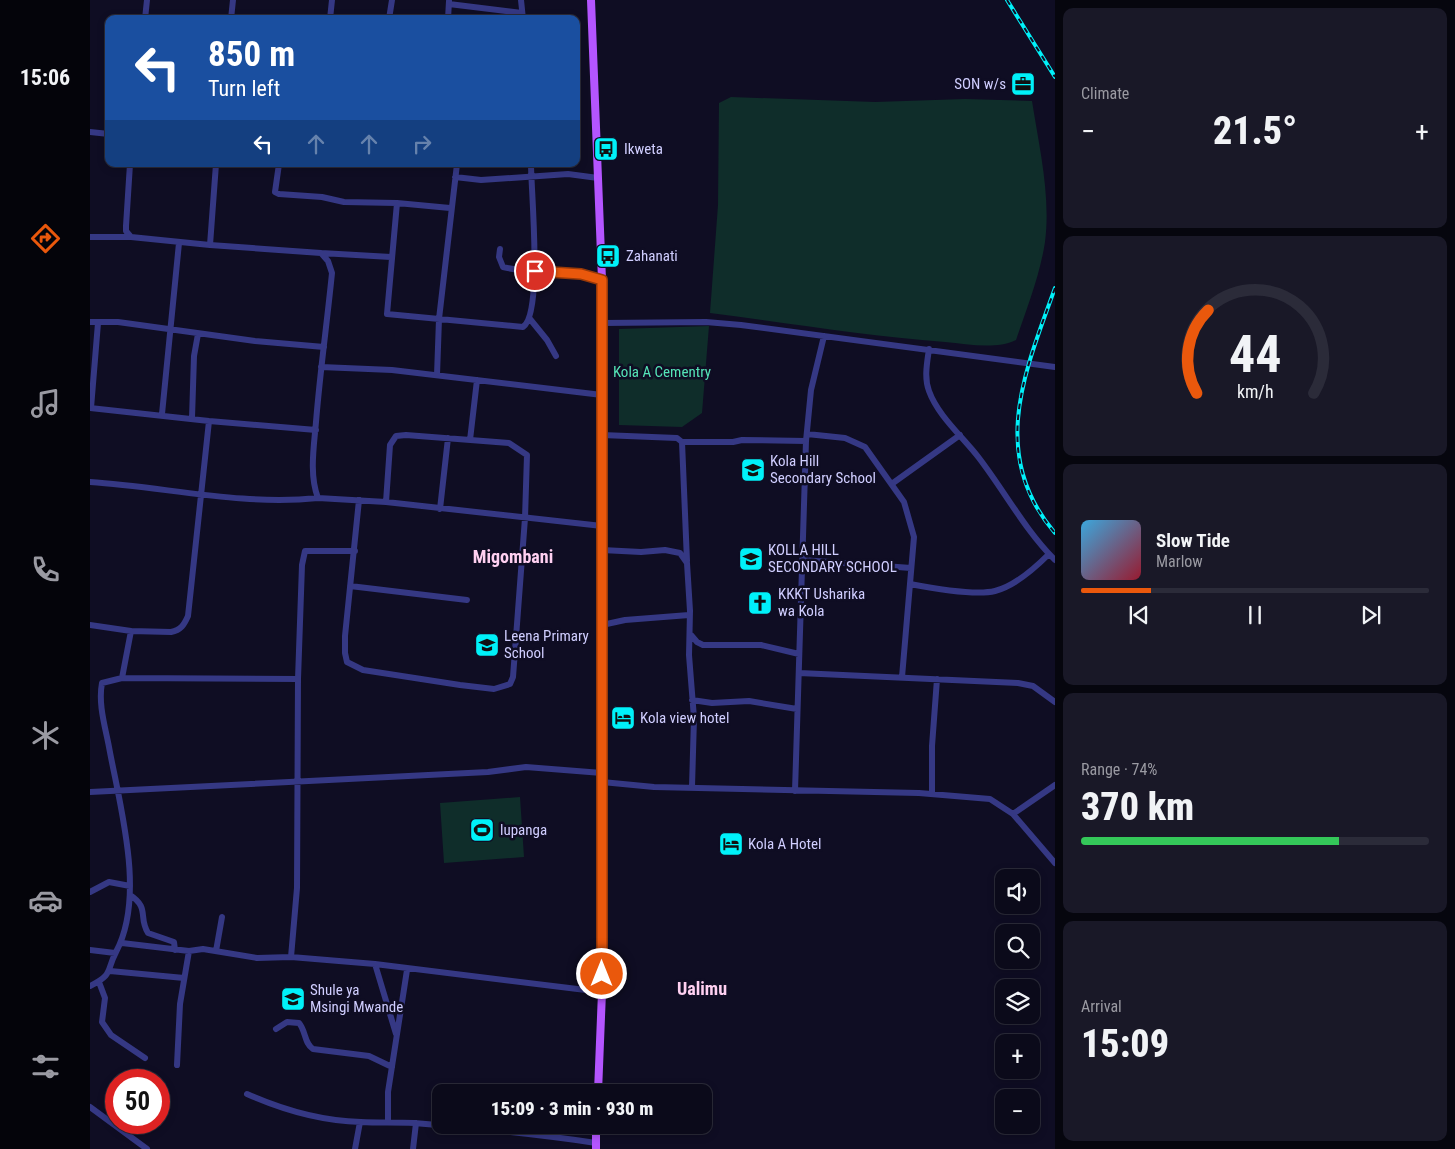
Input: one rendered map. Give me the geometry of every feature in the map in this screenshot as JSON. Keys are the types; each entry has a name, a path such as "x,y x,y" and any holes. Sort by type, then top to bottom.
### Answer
{"main road":[{"path":"591,0 602,280 602,992 598,1084"}],"street":[{"path":"145,15 147,0"},
{"path":"231,15 233,0"},
{"path":"330,15 332,0"},
{"path":"390,15 392,0"},
{"path":"521,0 522,15"},
{"path":"448,15 449,2 517,15"},
{"path":"90,132 105,134"},
{"path":"130,167 126,231 131,237"},
{"path":"210,246 216,167"},
{"path":"278,167 275,192 280,194 322,197 344,202 397,202 450,208"},
{"path":"437,375 439,319 450,208 457,167"},
{"path":"397,202 387,314 523,327 530,319 535,271 531,167"},
{"path":"455,177 481,180 568,174 598,178"},
{"path":"90,236 131,237 210,246 391,257"},
{"path":"162,414 179,243"},
{"path":"500,249 499,258 503,267 581,274 602,280"},
{"path":"318,498 314,483 313,463 321,367 332,273 328,261 321,253"},
{"path":"530,319 547,340 556,356"},
{"path":"90,322 118,322 254,341 324,346"},
{"path":"602,323 706,322 929,349 1055,367"},
{"path":"98,323 90,408 316,430"},
{"path":"192,418 194,356 198,334"},
{"path":"795,791 807,437 813,381 824,336"},
{"path":"929,349 926,379 928,390 934,403 960,434 1055,560"},
{"path":"321,367 437,375 602,395"},
{"path":"470,440 477,380"},
{"path":"90,625 131,631 171,632 184,625 188,616 209,421"},
{"path":"892,483 960,434"},
{"path":"360,500 344,648 346,658 351,666 363,670 494,689 503,688 511,683 526,518 527,454 509,443 406,435 396,436 390,445 386,502"},
{"path":"602,435 677,438 682,442 733,442 742,440 763,442 807,437 854,440 864,447 904,502 914,537 902,677"},
{"path":"440,509 448,438"},
{"path":"682,442 691,635 689,655 694,718 692,787"},
{"path":"90,482 201,495 277,500 318,498 386,502 602,526"},
{"path":"602,550 641,552 665,550 680,553 687,563"},
{"path":"290,957 296,911 298,679 302,608 301,574 305,551 355,551"},
{"path":"898,566 910,582 948,590 994,592 1036,567 1049,554"},
{"path":"803,560 910,568"},
{"path":"350,586 467,600"},
{"path":"602,625 625,620 690,615"},
{"path":"122,678 131,631"},
{"path":"691,635 703,645 761,645 799,654"},
{"path":"799,672 980,680 1027,685 1038,689 1055,702"},
{"path":"90,986 98,982 110,971 115,953 122,944 129,917 130,895 125,831 100,696 102,683 122,678 298,679"},
{"path":"932,794 932,746 938,679"},
{"path":"692,700 712,703 749,701 797,709"},
{"path":"90,792 488,772 526,767 602,778 630,785 932,794 990,799 1013,814 1034,841 1055,863"},
{"path":"1013,814 1055,784"},
{"path":"90,892 109,882 130,886"},
{"path":"130,895 139,901 143,908 145,928 148,933 174,942 175,950"},
{"path":"216,951 222,917"},
{"path":"122,944 189,951 203,949 233,956 257,958 290,957 375,964 407,970 602,992"},
{"path":"90,950 115,953"},
{"path":"177,1065 180,1004 189,951"},
{"path":"375,964 397,1036"},
{"path":"388,1121 392,1067 407,970"},
{"path":"110,971 184,978"},
{"path":"98,982 104,998 102,1022 111,1035 145,1058"},
{"path":"276,1029 287,1022 299,1023 303,1028 308,1046 313,1049 369,1056 392,1067"},
{"path":"248,1094 298,1114 360,1122 416,1123 552,1136 596,1146"},
{"path":"90,1107 147,1149"},
{"path":"355,1149 360,1122"},
{"path":"414,1149 416,1123"}],"green space":[{"path":"731,97 875,102 965,99 1032,101 1045,189 1045,242 1033,291 1016,340 999,345 972,345 856,333 710,313 718,205 719,103"},
{"name":"Kola A Cementry","path":"709,326 702,413 682,427 619,425 619,329"},
{"name":"lupanga","path":"520,797 524,857 444,863 440,803"}],"railway":[{"path":"1007,0 1055,77"},
{"path":"1055,288 1024,381 1019,412 1018,443 1023,473 1035,503 1055,533"}],"place":[{"name":"SON w/s","path":"1023,84"},
{"name":"Ikweta","path":"606,149"},
{"name":"Zahanati","path":"608,256"},
{"name":"Kola Hill Secondary School","path":"753,470"},
{"name":"KOLLA HILL SECONDARY SCHOOL","path":"751,559"},
{"name":"KKKT Usharika wa Kola","path":"760,603"},
{"name":"Leena Primary School","path":"487,645"},
{"name":"Kola view hotel","path":"623,718"},
{"name":"lupanga","path":"482,830"},
{"name":"Kola A Hotel","path":"731,844"},
{"name":"Shule ya Msingi Mwande","path":"293,999"}],"district":[{"name":"Migombani","path":"513,556"},
{"name":"Ualimu","path":"702,988"}],"route":[{"path":"535,271 566,275 581,274 602,280 602,974"}]}
